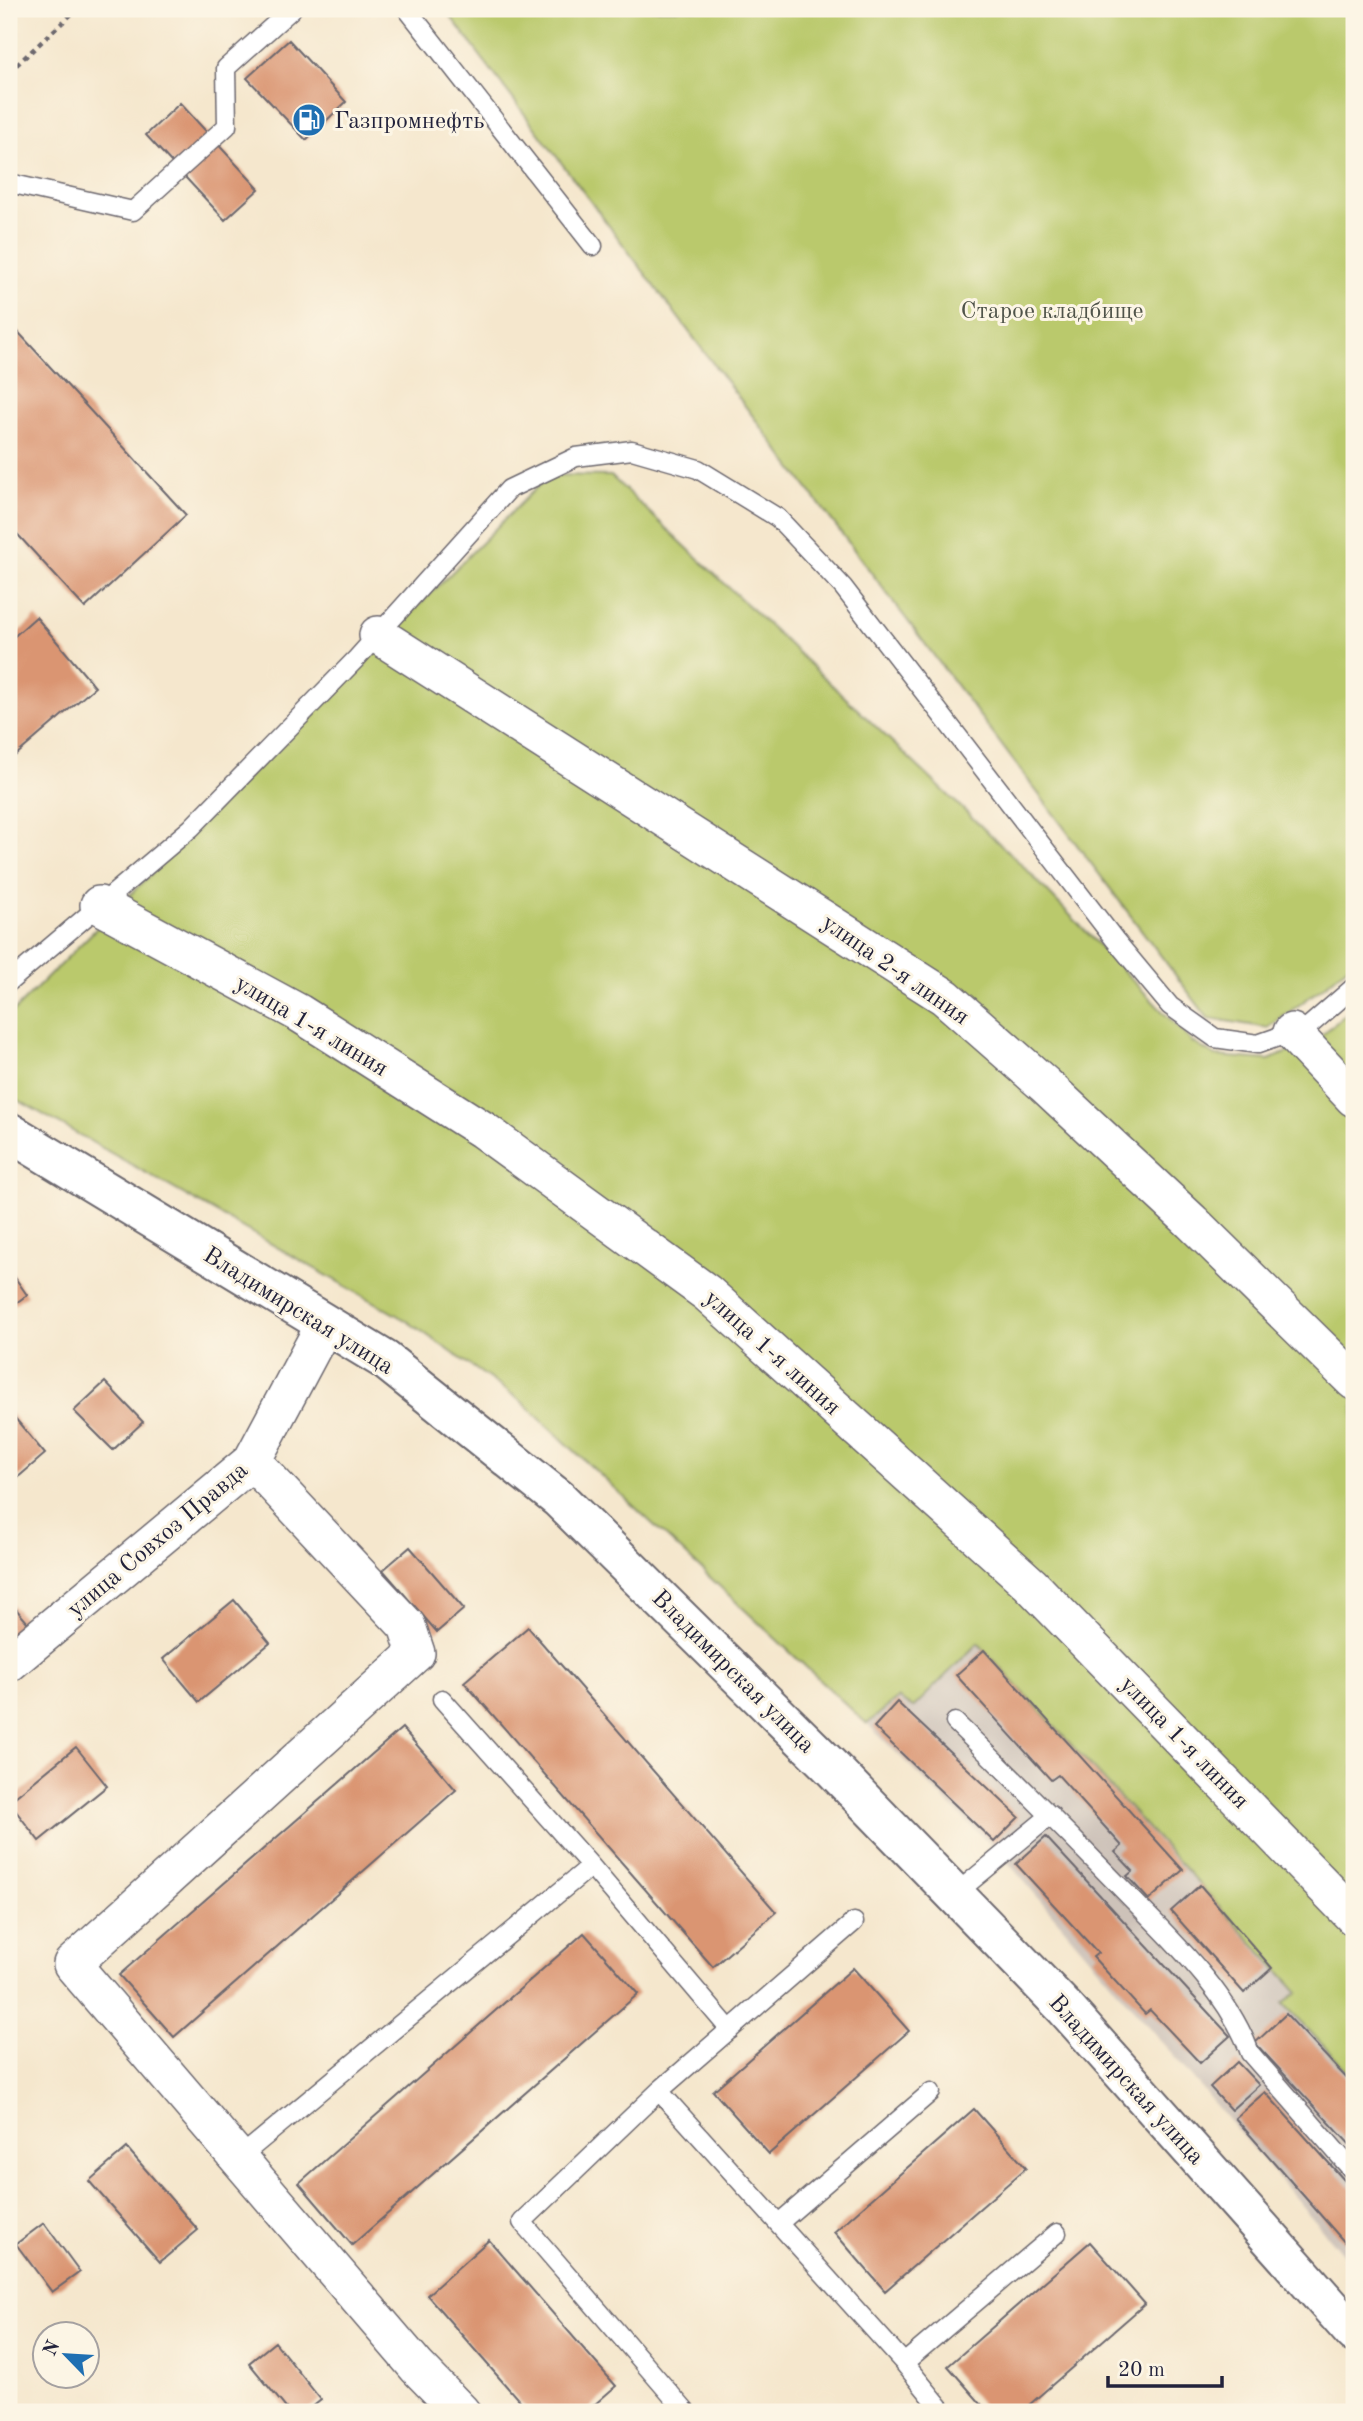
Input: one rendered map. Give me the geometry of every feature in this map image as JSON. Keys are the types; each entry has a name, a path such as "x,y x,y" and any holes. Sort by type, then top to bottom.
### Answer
{"street":[{"name":"улица 2-я линия","path":"378,635 945,997 1054,1093 1192,1222 1354,1381"},
{"name":"улица 1-я линия","path":"99,905 299,1013 484,1130 707,1293 1030,1584 1354,1917"},
{"path":"1292,1032 1354,1098"},
{"name":"Владимирская улица","path":"9,1132 385,1360 559,1499 833,1769 1065,2008 1354,2333"},
{"name":"улица Совхоз Правда","path":"9,1663 251,1461 325,1324"},
{"path":"251,1461 407,1626 416,1653 72,1964 417,2367 461,2412"}],"lane":[{"path":"9,183 133,211 227,126 226,68 292,9"},
{"path":"407,9 593,246"},
{"path":"9,982 191,828 378,635 509,489 576,457 632,450 698,469 778,518 843,587 1115,940 1171,1006 1215,1038 1258,1044 1309,1026 1354,987"},
{"path":"442,1699 591,1866 730,2030"},
{"path":"955,1722 1051,1815 1193,1962 1243,2031 1250,2053 1354,2172"},
{"path":"954,1895 1051,1815"},
{"path":"239,2158 591,1866"},
{"path":"686,2412 522,2222 659,2091 854,1922"},
{"path":"659,2091 779,2222 944,2412"},
{"path":"779,2222 932,2092"},
{"path":"904,2363 1057,2234"}],"path":[{"path":"9,72 78,9"}],"shaded area":[{"path":"978,1643 1298,1992 1283,2003 1354,2078 1354,2267 1006,1860 867,1724 898,1698 913,1708"}],"green space":[{"name":"Старое кладбище","path":"445,9 1354,9 1354,961 1268,1028 1208,1018"},
{"path":"549,475 611,476 1021,864 1192,1042 1216,1056 1269,1060 1316,1040 1354,1007 1354,2078 1283,2003 1298,1992 978,1643 913,1708 898,1698 867,1724 520,1400 407,1321 9,1095 9,1016"}],"building":[{"path":"289,40 346,102 306,140 247,78"},
{"path":"180,103 259,189 225,220 146,135"},
{"path":"9,322 186,515 85,608 9,525"},
{"path":"36,617 95,687 9,761 9,641"},
{"path":"9,1269 27,1295 9,1308"},
{"path":"105,1382 143,1422 113,1450 74,1411"},
{"path":"9,1411 45,1454 9,1485"},
{"path":"410,1547 464,1609 437,1632 383,1570"},
{"path":"234,1600 270,1643 199,1702 163,1659"},
{"path":"9,1601 28,1623 9,1640"},
{"path":"528,1627 776,1912 713,1967 464,1682"},
{"path":"984,1650 1183,1870 1149,1900 1127,1876 1133,1871 1115,1852 1122,1846 1058,1775 1051,1780 956,1675"},
{"path":"897,1702 1019,1817 994,1842 874,1727"},
{"path":"402,1728 456,1790 174,2037 119,1975"},
{"path":"76,1747 107,1786 39,1841 9,1802"},
{"path":"1046,1837 1230,2036 1200,2063 1150,2010 1145,2014 1093,1957 1098,1953 1016,1864"},
{"path":"1200,1885 1272,1968 1244,1993 1171,1911"},
{"path":"584,1933 638,1994 352,2245 299,2183"},
{"path":"853,1968 909,2031 769,2154 713,2091"},
{"path":"1286,2014 1354,2086 1354,2149 1255,2043"},
{"path":"1237,2062 1259,2085 1231,2110 1210,2087"},
{"path":"1265,2092 1354,2191 1354,2253 1235,2118"},
{"path":"974,2109 1026,2168 885,2291 834,2232"},
{"path":"127,2148 198,2230 160,2262 89,2181"},
{"path":"44,2223 80,2272 52,2292 16,2244"},
{"path":"489,2240 616,2386 586,2412 529,2412 427,2295"},
{"path":"1090,2242 1145,2304 1021,2412 988,2412 948,2366"},
{"path":"275,2342 321,2400 306,2412 289,2412 249,2363"}],"place":[{"name":"Газпромнефть","path":"309,120"}]}
